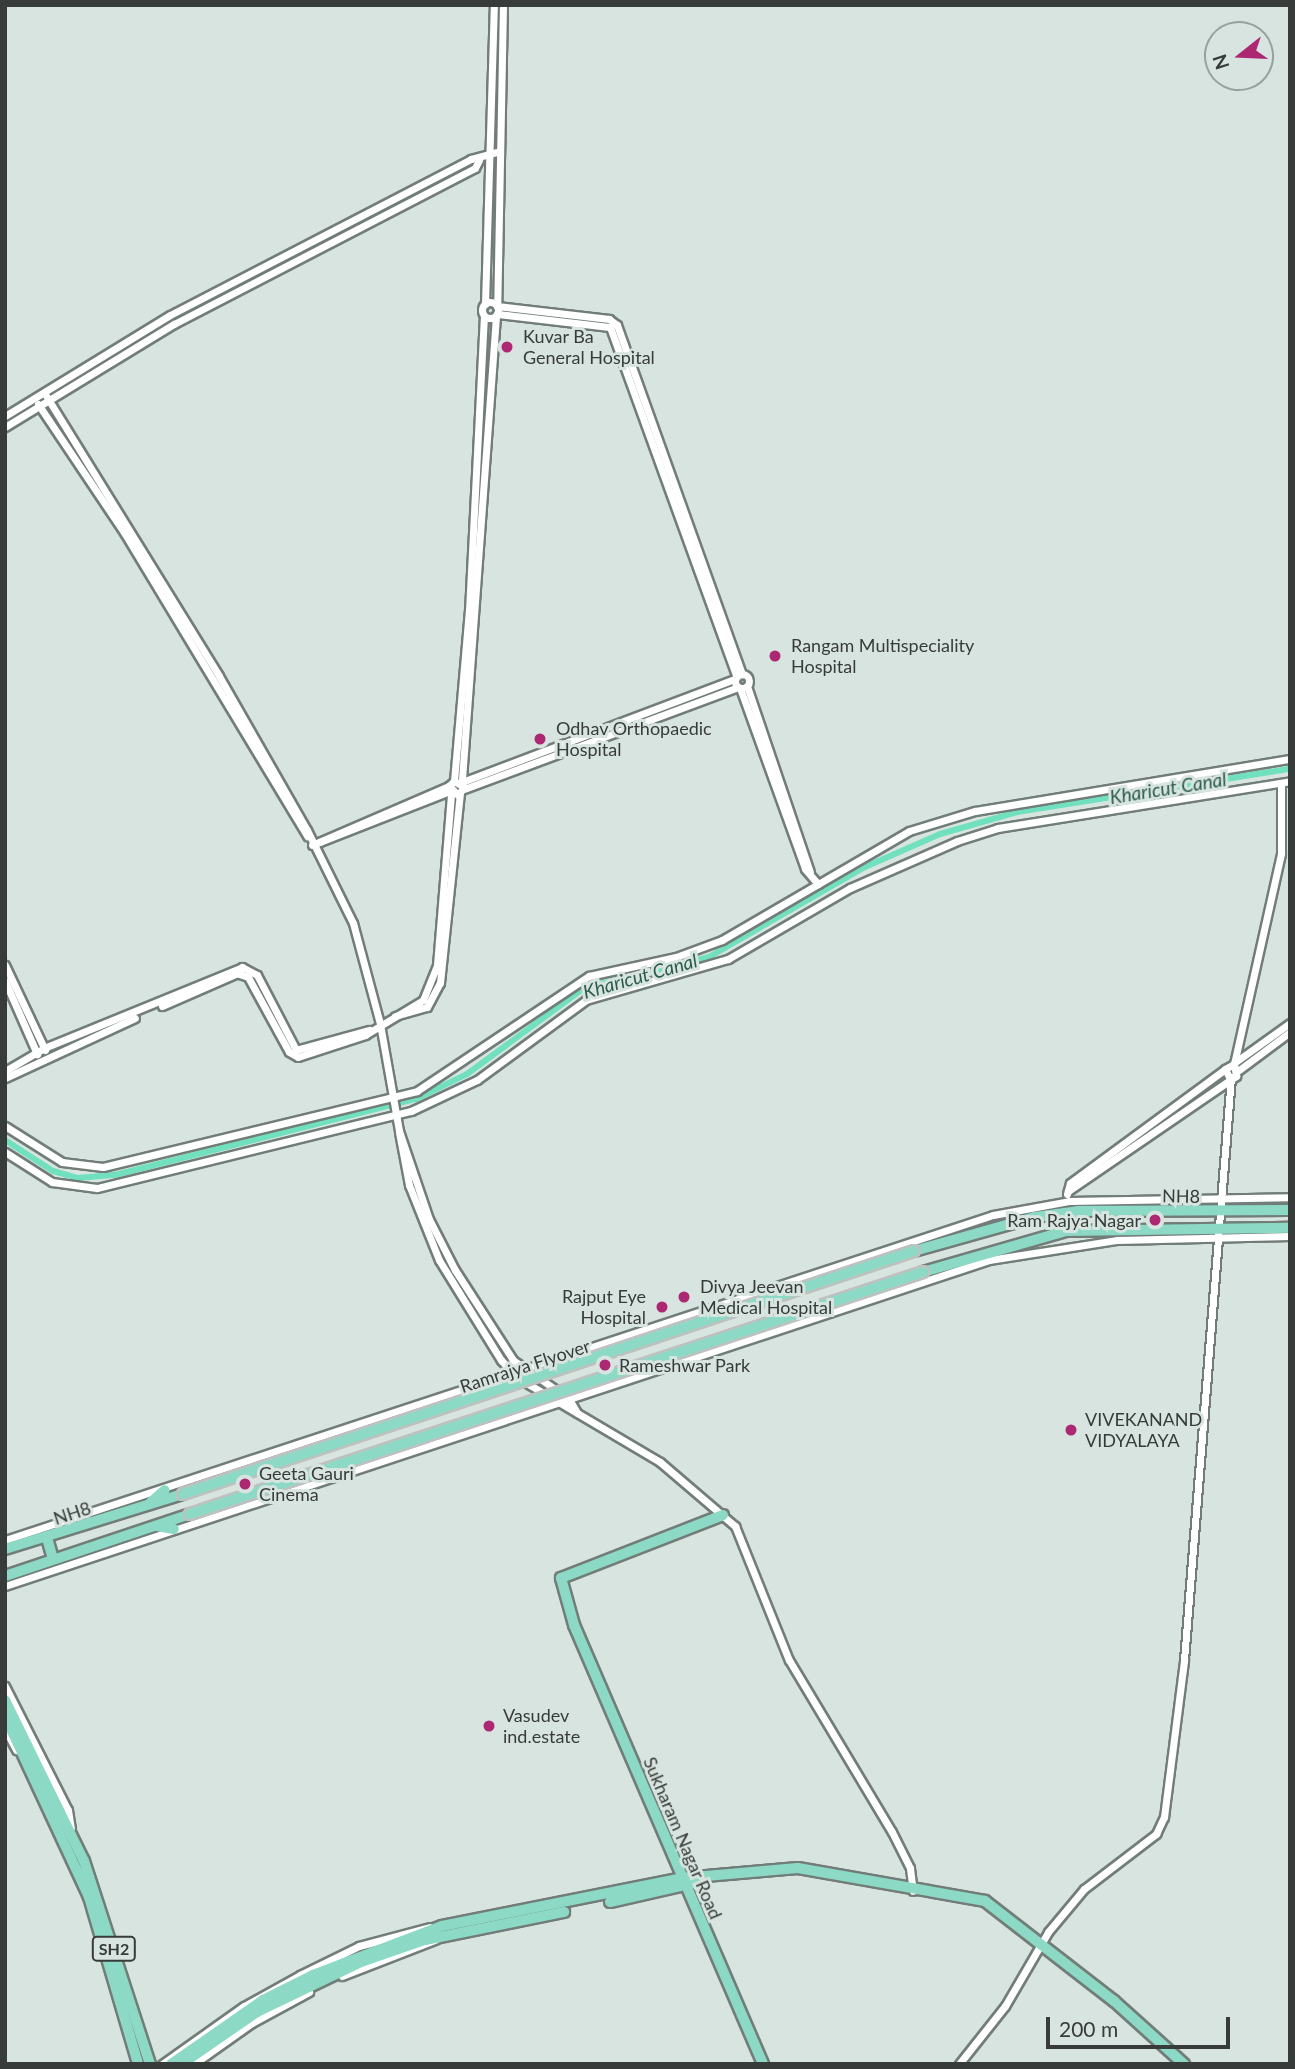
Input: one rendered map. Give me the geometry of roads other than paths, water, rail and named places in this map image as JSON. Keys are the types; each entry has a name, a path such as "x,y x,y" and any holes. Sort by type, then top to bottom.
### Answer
{"main road":[{"name":"NH8","path":"1072,1212 1290,1210"},
{"name":"Ramrajya Flyover","path":"149,1505 914,1251 1035,1217 1072,1212"},
{"name":"Ramrajya Flyover","path":"5,1576 923,1272 1066,1231 1216,1234 1290,1228"},
{"path":"936,1276 951,1263"},
{"path":"149,1505 165,1490"},
{"name":"NH8","path":"5,1549 47,1538 129,1507 149,1505"},
{"name":"Sukharam Nagar Road","path":"723,1515 561,1577 574,1625 763,2064"},
{"path":"153,1526 174,1529"},
{"path":"47,1538 53,1559"},
{"name":"SH2","path":"5,1700 103,1912 150,2064"},
{"name":"SH2","path":"5,1716 59,1815"},
{"name":"SH2","path":"69,1837 95,1914 138,2064"},
{"path":"171,2064 263,2000 371,1954 443,1930 684,1881 797,1868 985,1901 1184,2064"},
{"path":"1042,1948 1177,2064"},
{"path":"183,2064 257,2012 371,1954"}],"street":[{"path":"456,788 485,304 494,5"},
{"path":"5,1071 241,970 248,976 294,1056 369,1030 395,1016 427,1007 440,983 497,312 503,5"},
{"path":"5,428 40,407 47,398 196,312 475,168 479,160 500,151"},
{"path":"485,304 497,312"},
{"path":"484,316 497,312 610,327 810,872 818,884"},
{"path":"5,416 35,399 47,398"},
{"path":"47,398 185,620 307,836"},
{"path":"35,399 125,534 307,836 315,843 353,923 380,1024 390,1098 399,1131 429,1219 455,1270 513,1360 570,1399 578,1413"},
{"path":"315,843 740,682"},
{"path":"5,1126 62,1162 103,1167 390,1098 435,1081 589,976 676,957 722,940 909,831 975,811 1290,759"},
{"path":"5,1152 52,1182 97,1188 430,1104 477,1080 586,1000 728,959 860,883 957,841 998,828 1285,782 1281,853 1236,1067"},
{"path":"5,965 42,1053"},
{"path":"5,981 42,1053"},
{"path":"1072,1212 1065,1201 1068,1191 1229,1074 1290,1023"},
{"path":"959,2064 1084,1889 1156,1834 1164,1818 1185,1647 1229,1074 1290,1032"},
{"path":"5,1078 42,1053"},
{"path":"399,1131 409,1185 439,1260 513,1374 660,1462 723,1515 753,1564 789,1660 892,1832 914,1889"},
{"path":"5,1540 129,1507 165,1490 943,1230 1049,1202 1290,1197"},
{"path":"5,1586 936,1276 1065,1245 1216,1234 1290,1236"},
{"path":"5,1686 68,1810 69,1837"},
{"path":"5,1729 50,1819 69,1837"},
{"path":"162,2064 244,2006 300,1975 359,1947 443,1930"},
{"path":"194,2064 251,2023 327,1983 443,1930"}],"waterway":[{"name":"Kharicut Canal","path":"5,1140 53,1171 78,1178 115,1175 416,1099 467,1074 584,988 709,957 865,867 940,834 1017,812 1290,769"}],"place":[{"name":"Kuvar Ba General Hospital","path":"507,347"},
{"name":"Rangam Multispeciality Hospital","path":"775,656"},
{"name":"Odhav Orthopaedic Hospital","path":"540,739"},
{"name":"Ram Rajya Nagar","path":"1155,1220"},
{"name":"Divya Jeevan Medical Hospital","path":"684,1297"},
{"name":"Rajput Eye Hospital","path":"662,1307"},
{"name":"Rameshwar Park","path":"605,1365"},
{"name":"VIVEKANAND VIDYALAYA","path":"1071,1430"},
{"name":"Geeta Gauri Cinema","path":"245,1484"},
{"name":"Vasudev ind.estate","path":"489,1726"}]}
